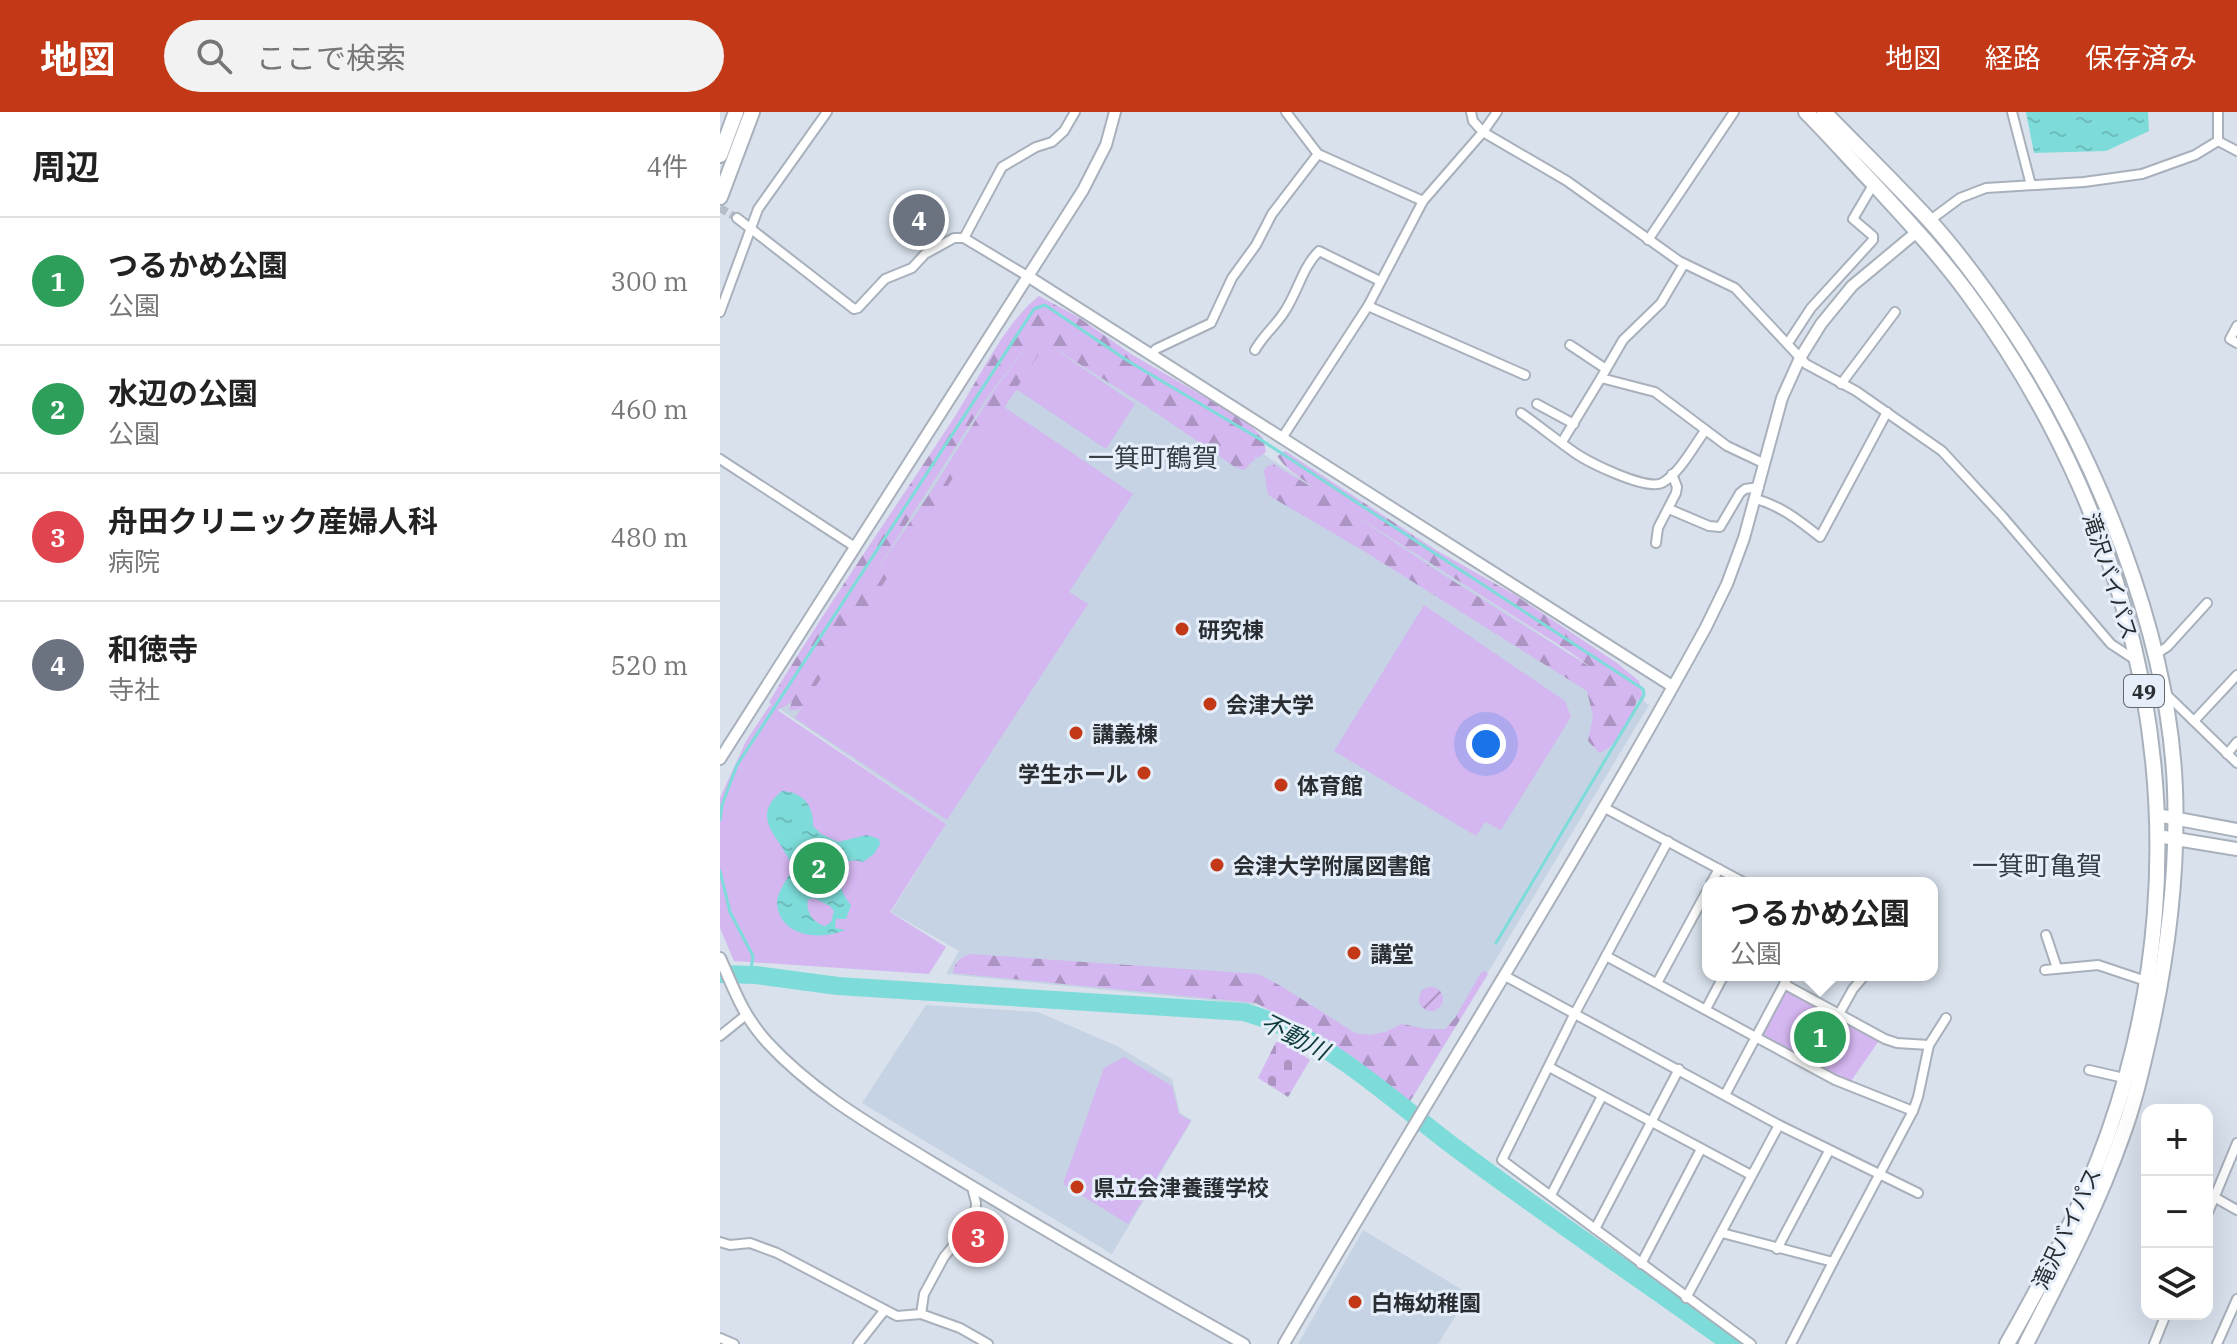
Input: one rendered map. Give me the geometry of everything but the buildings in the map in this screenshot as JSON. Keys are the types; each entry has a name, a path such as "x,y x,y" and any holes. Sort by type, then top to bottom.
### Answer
{"highway":[{"path":"720,155 736,112"},
{"path":"720,197 752,112"},
{"name":"滝沢バイパス","path":"1806,112 1873,185 1924,226 2000,339 2053,426 2108,556 2132,631 2149,723 2158,836 2152,947 2147,981 2109,1133 2090,1181 2009,1344"},
{"name":"滝沢バイパス","path":"1824,112 2012,329 2078,443 2119,543 2156,654 2170,735 2176,819 2173,892 2159,994 2134,1100 2094,1205 2026,1344"}],"main road":[{"path":"2157,815 2237,830"},
{"path":"2158,836 2237,849"}],"street":[{"path":"720,312 758,209 827,112"},
{"path":"964,238 1002,167 1036,147 1052,142 1064,131 1075,112"},
{"path":"720,759 1029,277 1097,165 1110,135 1115,112"},
{"path":"1286,112 1318,154 1423,201"},
{"path":"1471,112 1473,121 1483,132 1567,181 1684,264 1735,288 1800,358 1887,412 1942,451 2111,644 2138,662"},
{"path":"1282,438 1368,306 1423,201 1497,112"},
{"path":"1648,240 1734,112"},
{"path":"2012,112 2031,185"},
{"path":"2218,112 2218,141"},
{"path":"1284,1344 1410,1128 1505,976 1672,686 1727,584 1756,499 1782,398 1800,358 1821,324 1852,286 1960,198 1986,188 2084,182 2142,174 2195,155 2218,141"},
{"path":"2218,141 2237,151"},
{"path":"1151,355 1156,349 1211,323 1232,278 1256,245 1272,214 1318,154"},
{"path":"1788,343 1811,308 1873,240 1873,236 1853,219 1873,185"},
{"path":"737,218 854,309 885,279 912,268 925,254 954,238 964,238 1672,686"},
{"path":"1255,350 1282,316 1297,290 1305,267 1319,251 1380,281"},
{"path":"1562,442 1623,340 1661,303 1684,264"},
{"path":"1368,306 1525,375"},
{"path":"1841,384 1895,312"},
{"path":"2237,326 2230,339 2237,343"},
{"path":"1570,345 1606,369"},
{"path":"1601,378 1655,392 1705,431 1743,455 1763,463"},
{"path":"1537,404 1574,424"},
{"path":"1756,499 1772,503 1795,516 1820,537 1887,412"},
{"path":"1521,413 1586,460 1643,483 1661,483 1672,474 1705,431"},
{"path":"720,459 855,547"},
{"path":"1656,543 1658,528 1677,487 1672,474"},
{"path":"1669,509 1709,526 1720,527 1740,493 1759,487"},
{"path":"2156,654 2167,647 2207,603"},
{"path":"2194,721 2237,675"},
{"path":"2162,691 2237,763"},
{"path":"2227,754 2237,742"},
{"path":"1603,807 1734,877"},
{"path":"1668,841 1574,1015 1502,1160 1751,1344"},
{"path":"1714,877 1719,869"},
{"path":"1657,983 1702,900"},
{"path":"2046,935 2057,968"},
{"path":"1606,956 1845,1085 1913,1111"},
{"path":"721,960 731,990 746,1015 766,1041 823,1094 972,1187 1244,1344"},
{"path":"2045,970 2098,965 2147,981"},
{"path":"1505,976 1779,1125 1918,1193"},
{"path":"1706,1009 1721,981"},
{"path":"1725,1095 1786,981"},
{"path":"1839,1014 1861,981"},
{"path":"1784,984 1897,1043 1929,1045"},
{"path":"720,1036 746,1015"},
{"path":"1791,1344 1913,1111 1929,1045 1946,1018"},
{"path":"1549,1067 1751,1175"},
{"path":"1595,1229 1679,1069"},
{"path":"2089,1070 2125,1078"},
{"path":"1551,1195 1602,1096"},
{"path":"1686,1298 1779,1125"},
{"path":"2237,1143 2214,1197 2237,1210"},
{"path":"1641,1264 1701,1149"},
{"path":"1777,1249 1829,1151"},
{"path":"921,1314 924,1294 944,1257 975,1219 976,1203 972,1187"},
{"path":"1722,1233 1833,1262"},
{"path":"720,1242 730,1245 750,1243 777,1253 884,1311 897,1316 921,1314 960,1328 988,1344"},
{"path":"2217,1344 2237,1299"},
{"path":"858,1344 884,1311"},
{"path":"2154,1344 2164,1320"},
{"path":"720,1338 734,1344"}],"shaded area":[{"name":"会津大学","path":"1034,305 1649,705 1410,1102 1352,1054 1259,1005 946,974 959,951 891,912 946,824 771,703"},
{"name":"県立会津養護学校","path":"926,1005 1038,1012 1117,1046 1172,1079 1180,1113 1192,1120 1112,1254 862,1103"},
{"path":"1363,1230 1469,1294 1438,1344 1298,1344"}],"green space":[{"path":"1039,296 1078,317 1131,354 1246,421 1263,438 1266,452 1258,458 1253,454 1256,458 1244,470 1235,467 1054,348 1038,360 1014,393 815,696 798,710 789,710 792,702 776,711 769,702 791,666 952,421 1003,337","holes":["1036,333 993,392 932,490 871,579 987,398"]},
{"path":"1046,343 1135,404 1106,449 1016,389"},
{"path":"1001,405 1133,494 1069,592 1088,604 947,820 795,718"},
{"path":"1285,451 1436,550 1515,595 1639,681 1644,702 1637,699 1632,716 1619,738 1599,753 1588,741 1593,716 1587,691 1268,495 1264,471 1273,464 1315,489 1286,467 1277,456","holes":["1344,508 1570,652 1593,669"]},
{"path":"1424,605 1565,701 1571,717 1501,830 1485,822 1476,836 1334,751"},
{"path":"770,705 946,824 890,912 946,947 929,974 734,961 720,928 720,798 746,741"},
{"path":"971,954 1258,974 1355,1033 1370,1035 1402,1024 1445,1029 1455,1018 1480,974 1484,971 1488,974 1410,1101 1350,1055 1256,1003 953,973 959,960"},
{"path":"1431,987 1442,994 1443,999 1436,1010 1431,1011 1420,1004 1419,999 1426,988"},
{"path":"1785,988 1880,1039 1849,1084 1760,1035"},
{"path":"1283,1041 1310,1060 1288,1097 1258,1078 1276,1042"},
{"path":"1124,1057 1172,1086 1179,1114 1191,1121 1128,1224 1063,1184 1104,1068"}],"water":[{"path":"2026,112 2148,112 2149,131 2106,151 2034,153"},
{"path":"782,791 801,797 812,812 813,826 821,834 838,842 867,835 879,839 880,844 874,854 863,862 853,861 841,867 842,890 851,905 846,919 836,919 835,928 845,930 813,935 785,923 777,899 793,868 767,820 772,801","holes":["814,898 834,911 831,922 825,926 811,916 808,900"]}],"waterway":[{"path":"720,820 722,805 737,765 1034,309 1045,305 1128,361 1258,438 1643,689 1644,695 1496,943"},
{"path":"720,871 730,912 753,956 750,976"},
{"name":"不動川","path":"720,974 756,975 838,986 1244,1012 1274,1022 1356,1070 1491,1174 1731,1344"}],"tunnel":[{"path":"720,208 737,218"}],"place":[{"name":"和徳寺","path":"919,220"},
{"name":"研究棟","path":"1182,629"},
{"name":"会津大学","path":"1210,704"},
{"name":"講義棟","path":"1076,733"},
{"name":"学生ホール","path":"1144,773"},
{"name":"体育館","path":"1281,785"},
{"name":"会津大学附属図書館","path":"1217,865"},
{"name":"水辺の公園","path":"819,868"},
{"name":"講堂","path":"1354,953"},
{"name":"つるかめ公園","path":"1820,1037"},
{"name":"県立会津養護学校","path":"1077,1187"},
{"name":"舟田クリニック産婦人科","path":"978,1237"},
{"name":"白梅幼稚園","path":"1355,1302"}],"district":[{"name":"一箕町鶴賀","path":"1153,457"},
{"name":"一箕町亀賀","path":"2037,865"}]}
